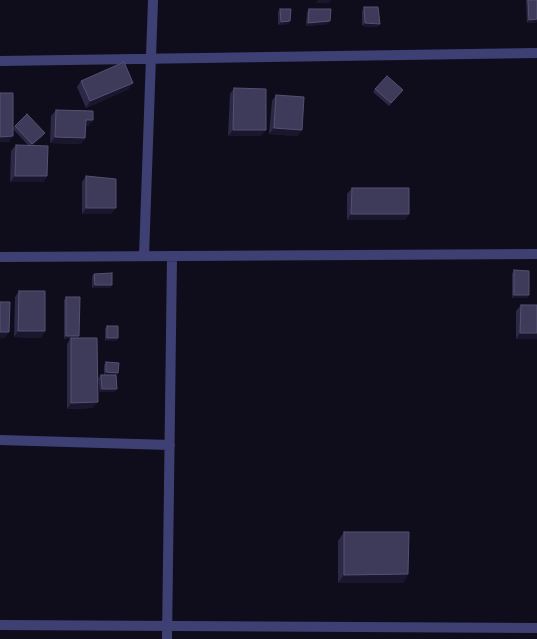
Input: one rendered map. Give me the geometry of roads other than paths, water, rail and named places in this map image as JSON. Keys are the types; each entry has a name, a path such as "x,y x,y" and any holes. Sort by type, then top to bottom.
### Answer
{"street":[{"path":"144,256 153,0"},
{"path":"0,61 537,52"},
{"path":"0,257 537,254"},
{"path":"167,639 172,256"},
{"path":"0,440 170,445"},
{"path":"0,626 537,628"}]}
